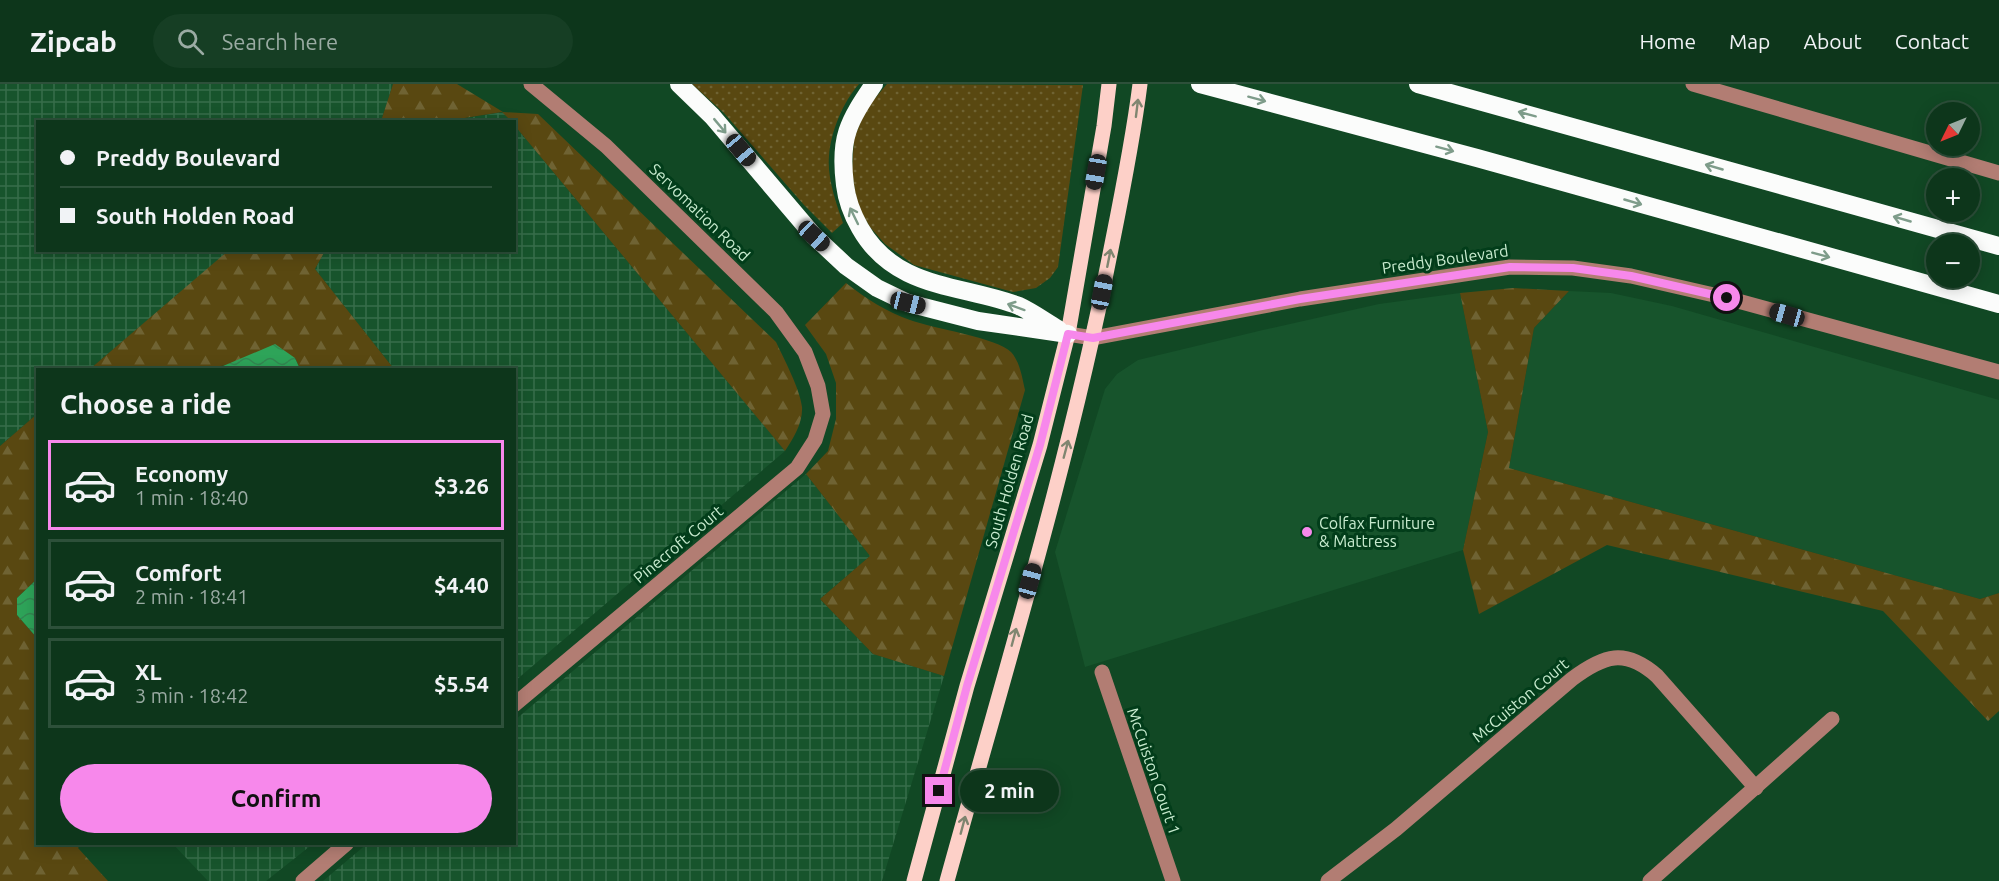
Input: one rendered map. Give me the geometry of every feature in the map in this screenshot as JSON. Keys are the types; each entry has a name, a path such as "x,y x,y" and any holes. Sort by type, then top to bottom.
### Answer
{"highway":[{"path":"679,84 712,116 814,236 846,266 876,288 908,303 978,321 1068,334"},
{"path":"874,84 852,117 844,144 843,169 847,201 864,236 876,252 920,279 1019,307 1068,334"},
{"path":"1200,84 1477,158 1999,304"},
{"path":"1418,84 1999,246"}],"main road":[{"name":"South Holden Road","path":"914,881 967,686 1040,445 1068,334 1104,126 1109,84"},
{"path":"947,881 1068,442 1093,338 1134,131 1140,84"}],"street":[{"name":"Servomation Road","path":"531,84 606,146 776,312 805,352 818,386"},
{"path":"1694,84 1999,173"},
{"name":"Preddy Boulevard","path":"1068,334 1093,338 1300,299 1510,267 1573,268 1631,276 1727,298 1999,372"},
{"name":"Pinecroft Court","path":"516,703 797,468 815,440 823,414 818,386"},
{"name":"McCuiston Court","path":"1328,881 1396,829 1572,679 1589,667 1608,659 1623,657 1638,661 1647,668 1756,788"},
{"name":"McCuiston Court 1","path":"1102,672 1173,881"},
{"path":"1650,881 1832,719"},
{"path":"303,881 345,845"}],"shaded area":[{"path":"0,84 393,84 381,120 36,120 36,252 228,252 91,368 36,368 36,415 0,446"},
{"path":"503,112 510,120 453,120"},
{"path":"516,127 785,451 516,680 516,368 393,368 315,269 324,252 516,252"},
{"path":"1569,291 1611,293 1672,306 1999,400 1999,593 1980,599 1509,468 1534,328"},
{"path":"1460,293 1488,432 1463,550 1085,667 1055,552 1105,389 1117,374 1138,360 1263,330 1379,304"},
{"path":"806,474 870,556 820,599 873,654 944,676 882,881 323,881 366,845 516,845 516,719"},
{"path":"174,845 311,845 266,881 208,881"}],"green space":[{"path":"393,84 457,84 503,112 538,114 776,342 795,383 802,407 799,425 785,451 516,127 516,120 510,120 502,112 452,120 381,120"},
{"path":"692,84 859,84 839,117 832,137 829,156 831,181 843,223 832,233 804,205 724,113"},
{"path":"887,84 1083,85 1058,267 1050,278 1036,288 1013,292 914,265 885,244 870,227 857,205 852,171 854,138 866,109"},
{"path":"227,252 324,252 315,269 393,368 300,368 295,358 217,368 91,368"},
{"path":"846,283 876,304 901,317 1004,347 1014,356 1022,375 1025,390 944,676 873,654 820,599 870,556 806,474 828,451 836,419 836,383 826,354 805,325"},
{"path":"1513,288 1569,291 1534,328 1509,468 1980,599 1999,593 1999,711 1988,721 1883,611 1607,545 1479,614 1463,550 1488,432 1460,293"},
{"path":"36,415 36,580 17,598 17,615 36,637 36,845 80,845 78,848 108,881 0,881 0,446"}],"water":[{"path":"275,344 295,358 300,368 218,368"},
{"path":"36,580 36,637 17,615 17,598"}],"place":[{"name":"Colfax Furniture & Mattress","path":"1307,532"}],"route":[{"path":"939,791 967,686 1040,445 1068,334 1093,338 1300,299 1510,267 1573,268 1631,276 1727,298"}]}
